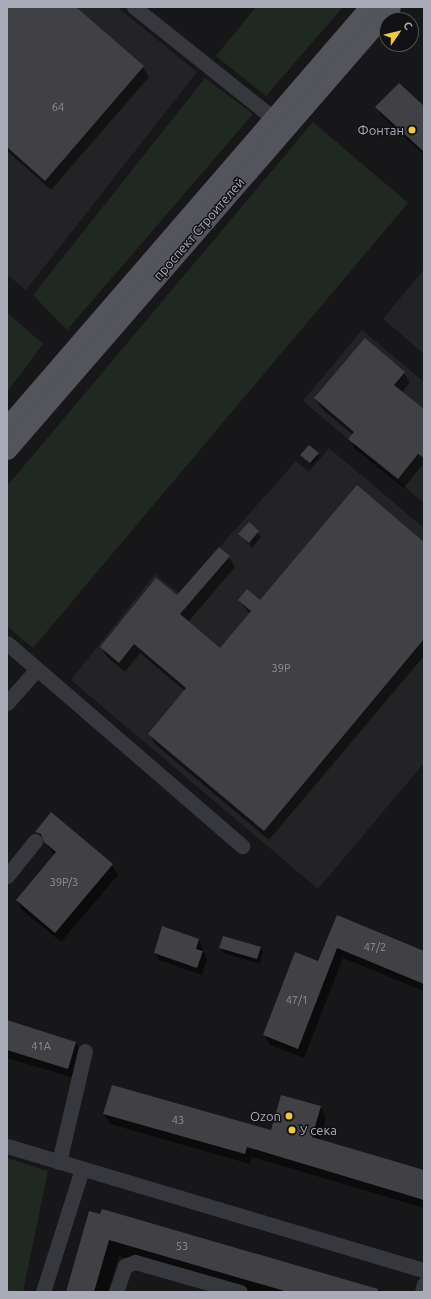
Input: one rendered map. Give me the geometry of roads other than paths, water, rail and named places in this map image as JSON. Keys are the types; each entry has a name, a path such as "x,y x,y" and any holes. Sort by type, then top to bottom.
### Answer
{"main road":[{"name":"проспект Строителей","path":"7,450 279,124 369,7"},
{"name":"проспект Строителей","path":"7,426 279,124 391,7"}],"lane":[{"path":"134,7 279,124"},
{"path":"7,643 242,846"},
{"path":"7,703 37,669"},
{"path":"7,876 35,841"},
{"path":"58,1162 85,1051"},
{"path":"7,1146 424,1270"},
{"path":"43,1292 82,1169"},
{"path":"116,1292 125,1264 135,1262 240,1292"},
{"path":"422,1292 424,1284"}],"place":[{"name":"Фонтан","path":"412,130"},
{"name":"Ozon","path":"289,1116"},
{"name":"У сека","path":"292,1130"}]}
